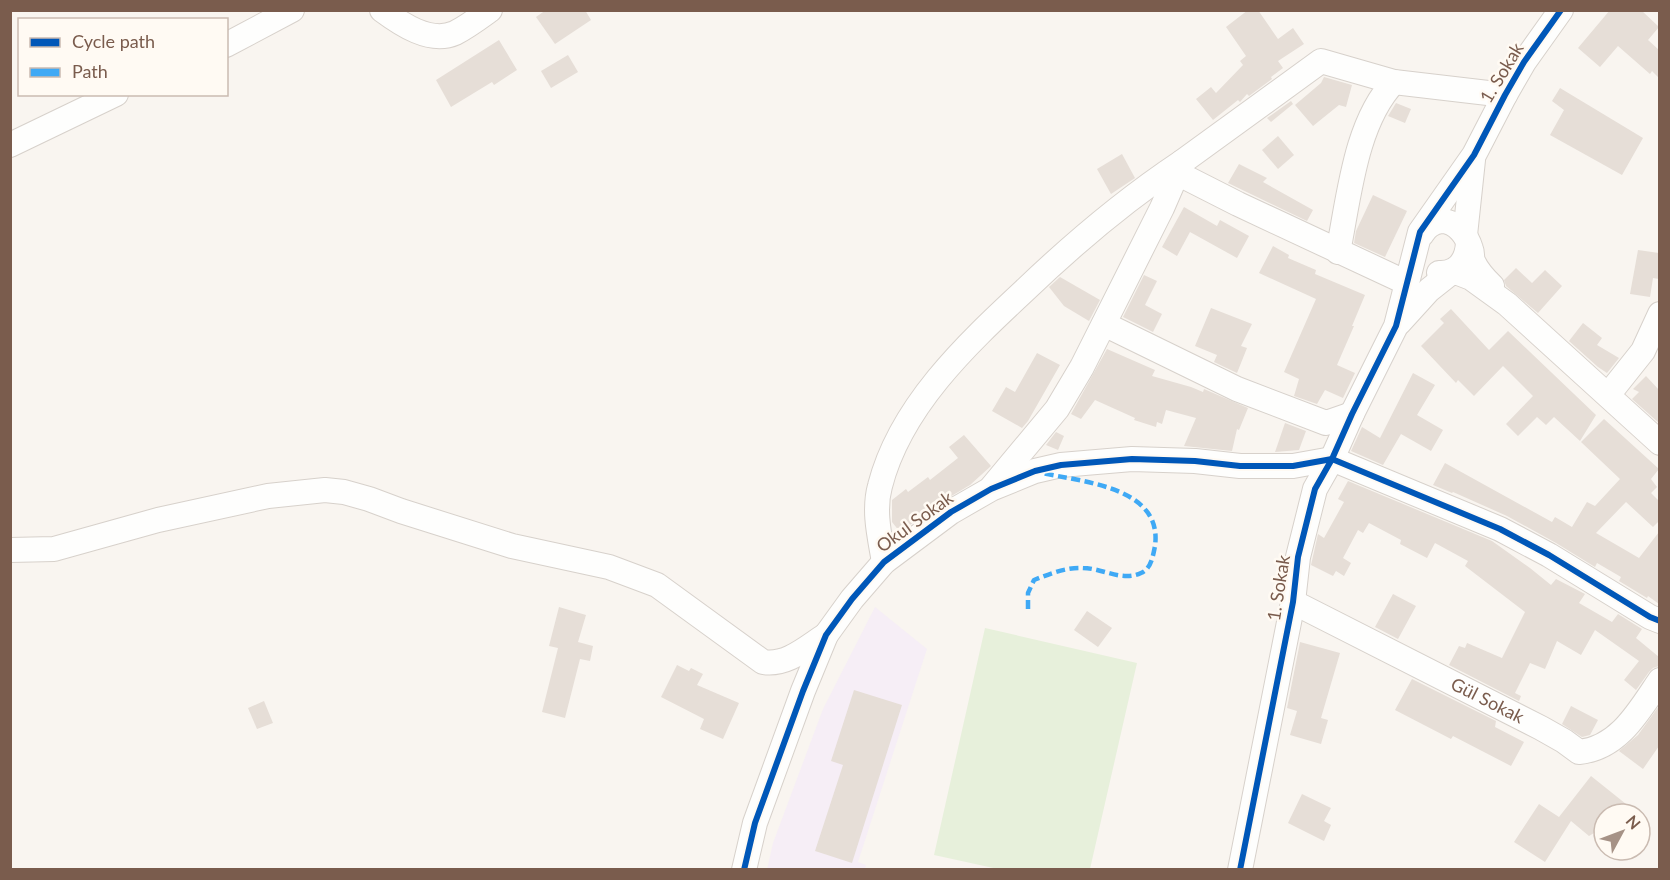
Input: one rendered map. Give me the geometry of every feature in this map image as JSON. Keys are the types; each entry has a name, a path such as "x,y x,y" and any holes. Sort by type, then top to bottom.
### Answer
{"street":[{"path":"228,44 292,10"},
{"path":"382,10 405,26 422,33 439,36 453,34 490,10"},
{"name":"1. Sokak","path":"1474,154 1524,62 1561,10"},
{"path":"884,562 877,520 879,488 890,457 909,421 936,383 976,336 1042,273 1118,207 1180,168 1321,61 1394,82 1505,94"},
{"path":"1338,252 1356,159 1382,94 1394,82"},
{"path":"10,145 112,96"},
{"path":"1396,326 1429,290 1465,260 1474,154"},
{"path":"1396,326 1420,232 1474,154"},
{"path":"1180,168 1338,252 1407,283"},
{"path":"990,489 1057,409 1104,324 1180,168"},
{"path":"1507,304 1478,271 1466,239 1451,223 1443,221 1425,228 1417,241 1418,257 1422,264 1436,273 1453,271 1471,278 1507,304 1659,443"},
{"path":"1608,395 1644,351 1659,314"},
{"path":"1104,324 1237,389 1326,423 1352,414"},
{"name":"1. Sokak","path":"1240,870 1293,602 1299,557 1315,489 1332,459 1396,326"},
{"name":"Okul Sokak","path":"744,870 755,823 802,691 826,635 852,599 884,562 951,512 990,489 1035,471 1061,465 1132,459 1195,461 1240,466 1293,466 1332,459"},
{"path":"1332,459 1500,529 1549,555 1659,621"},
{"path":"10,550 54,549 158,520 257,498 325,490 369,499 512,546 631,574 657,585 764,662 775,664 787,660 826,635"},
{"name":"Gül Sokak","path":"1293,602 1541,728 1579,752 1594,751 1618,735 1634,718 1659,680"}],"shaded area":[{"path":"875,607 927,649 858,862 866,865 865,869 767,870 773,843 823,709"}],"green space":[{"path":"985,628 1137,663 1090,869 998,869 934,855"}],"building":[{"path":"546,10 585,10 591,20 555,44 536,17"},
{"path":"1248,10 1258,10 1278,39 1293,28 1304,44 1278,61 1283,68 1271,77 1272,79 1249,96 1247,94 1240,102 1238,100 1213,120 1196,99 1211,87 1216,93 1243,65 1240,61 1246,56 1226,27"},
{"path":"1610,10 1641,10 1659,27 1648,40 1659,50 1659,78 1652,71 1650,74 1618,46 1600,67 1578,48"},
{"path":"499,40 517,70 494,85 492,82 451,107 436,80"},
{"path":"568,55 578,72 551,88 541,71"},
{"path":"1324,77 1352,85 1346,107 1339,105 1313,126 1295,105 1321,83"},
{"path":"1560,88 1643,138 1622,175 1550,135 1564,110 1552,101"},
{"path":"1291,101 1293,104 1271,122 1267,118"},
{"path":"1396,103 1411,109 1405,123 1388,116"},
{"path":"1278,136 1294,155 1278,169 1262,150"},
{"path":"1122,154 1135,178 1111,194 1097,169"},
{"path":"1239,164 1267,178 1263,182 1313,210 1307,221 1228,183"},
{"path":"1373,195 1407,211 1385,257 1354,243 1356,231"},
{"path":"1184,207 1217,226 1220,220 1249,236 1237,258 1190,232 1177,256 1162,247"},
{"path":"1273,246 1289,255 1288,258 1316,270 1315,274 1365,295 1337,365 1355,373 1343,398 1325,390 1317,404 1294,396 1299,379 1284,372 1316,299 1259,273"},
{"path":"1638,250 1659,253 1659,279 1653,278 1650,297 1630,294"},
{"path":"1516,268 1532,283 1545,270 1562,286 1538,313 1506,286 1504,280"},
{"path":"1144,275 1157,281 1145,305 1162,314 1153,332 1123,317"},
{"path":"1060,277 1100,300 1089,321 1064,306 1049,287"},
{"path":"1211,308 1252,324 1241,346 1247,348 1237,373 1214,362 1217,355 1195,346"},
{"path":"1451,309 1489,350 1508,331 1596,415 1580,441 1554,417 1546,425 1537,417 1518,436 1506,424 1533,396 1503,366 1474,396 1458,380 1456,383 1421,346 1444,323 1440,319"},
{"path":"1583,323 1602,338 1597,345 1619,358 1607,373 1569,341"},
{"path":"1107,349 1155,370 1152,376 1203,392 1204,389 1248,408 1239,430 1237,429 1232,451 1184,446 1196,418 1166,410 1162,424 1157,422 1156,427 1134,420 1135,418 1095,400 1081,419 1071,414"},
{"path":"1037,353 1060,365 1022,428 992,411 1006,387 1015,392"},
{"path":"1413,373 1435,385 1417,415 1443,430 1431,451 1401,434 1383,465 1351,451 1362,427 1380,438"},
{"path":"1646,376 1659,390 1659,423 1632,399 1639,392 1633,389"},
{"path":"1604,419 1659,469 1651,479 1657,487 1651,493 1659,501 1659,521 1653,527 1626,502 1596,533 1639,558 1659,532 1659,604 1619,581 1621,577 1597,563 1595,567 1507,516 1433,485 1445,463 1552,522 1555,517 1572,527 1587,502 1595,506 1620,479 1581,442"},
{"path":"1285,423 1306,431 1299,450 1275,452"},
{"path":"1056,432 1064,436 1058,450 1046,445"},
{"path":"964,435 991,466 970,485 900,532 892,522 892,500 906,489 908,492 928,477 930,480 958,458 949,447"},
{"path":"1348,481 1492,541 1551,585 1556,579 1585,594 1579,603 1612,622 1618,614 1642,629 1636,638 1659,657 1659,666 1649,672 1636,690 1624,680 1639,661 1595,630 1581,655 1557,641 1545,669 1530,663 1515,693 1521,696 1519,701 1449,665 1459,646 1465,648 1467,643 1502,658 1525,612 1465,566 1468,561 1435,543 1427,558 1400,544 1401,540 1369,523 1363,533 1358,530 1343,558 1351,563 1344,576 1336,571 1333,576 1311,565 1318,534 1324,538 1344,502 1338,499"},
{"path":"1393,594 1416,606 1398,639 1375,627"},
{"path":"559,607 586,615 578,642 593,646 590,661 580,659 565,718 542,712 558,648 549,646"},
{"path":"1087,611 1112,628 1098,647 1074,630"},
{"path":"1300,642 1340,653 1321,718 1328,720 1321,744 1290,735 1297,711 1287,708"},
{"path":"677,665 703,674 697,685 739,703 723,739 700,729 704,719 661,697"},
{"path":"1412,679 1496,721 1495,727 1524,742 1511,766 1453,736 1451,739 1395,710"},
{"path":"854,690 902,705 852,863 815,851 843,765 831,761"},
{"path":"264,701 273,723 257,729 248,708"},
{"path":"1571,706 1598,720 1590,735 1582,737 1562,724"},
{"path":"1659,706 1659,746 1643,769 1619,751 1638,735"},
{"path":"1591,776 1624,802 1592,802 1592,834 1589,836 1571,821 1545,862 1514,842 1539,804 1559,817"},
{"path":"1302,794 1331,808 1324,821 1331,825 1324,841 1288,823"}],"marked path":[{"path":"1028,609 1028,593 1034,580 1058,571 1077,568 1127,576 1134,575 1147,568 1155,546 1154,526 1146,511 1134,499 1098,484 1042,473"}],"cycle path":[{"path":"1240,870 1293,602 1298,557 1315,489 1332,459 1396,326 1420,232 1474,155 1524,62 1561,10"},
{"path":"744,870 755,823 803,691 826,635 852,599 884,562 951,512 991,489 1035,471 1061,465 1132,459 1195,461 1240,466 1293,466 1332,459 1500,529 1549,555 1660,621"}]}
